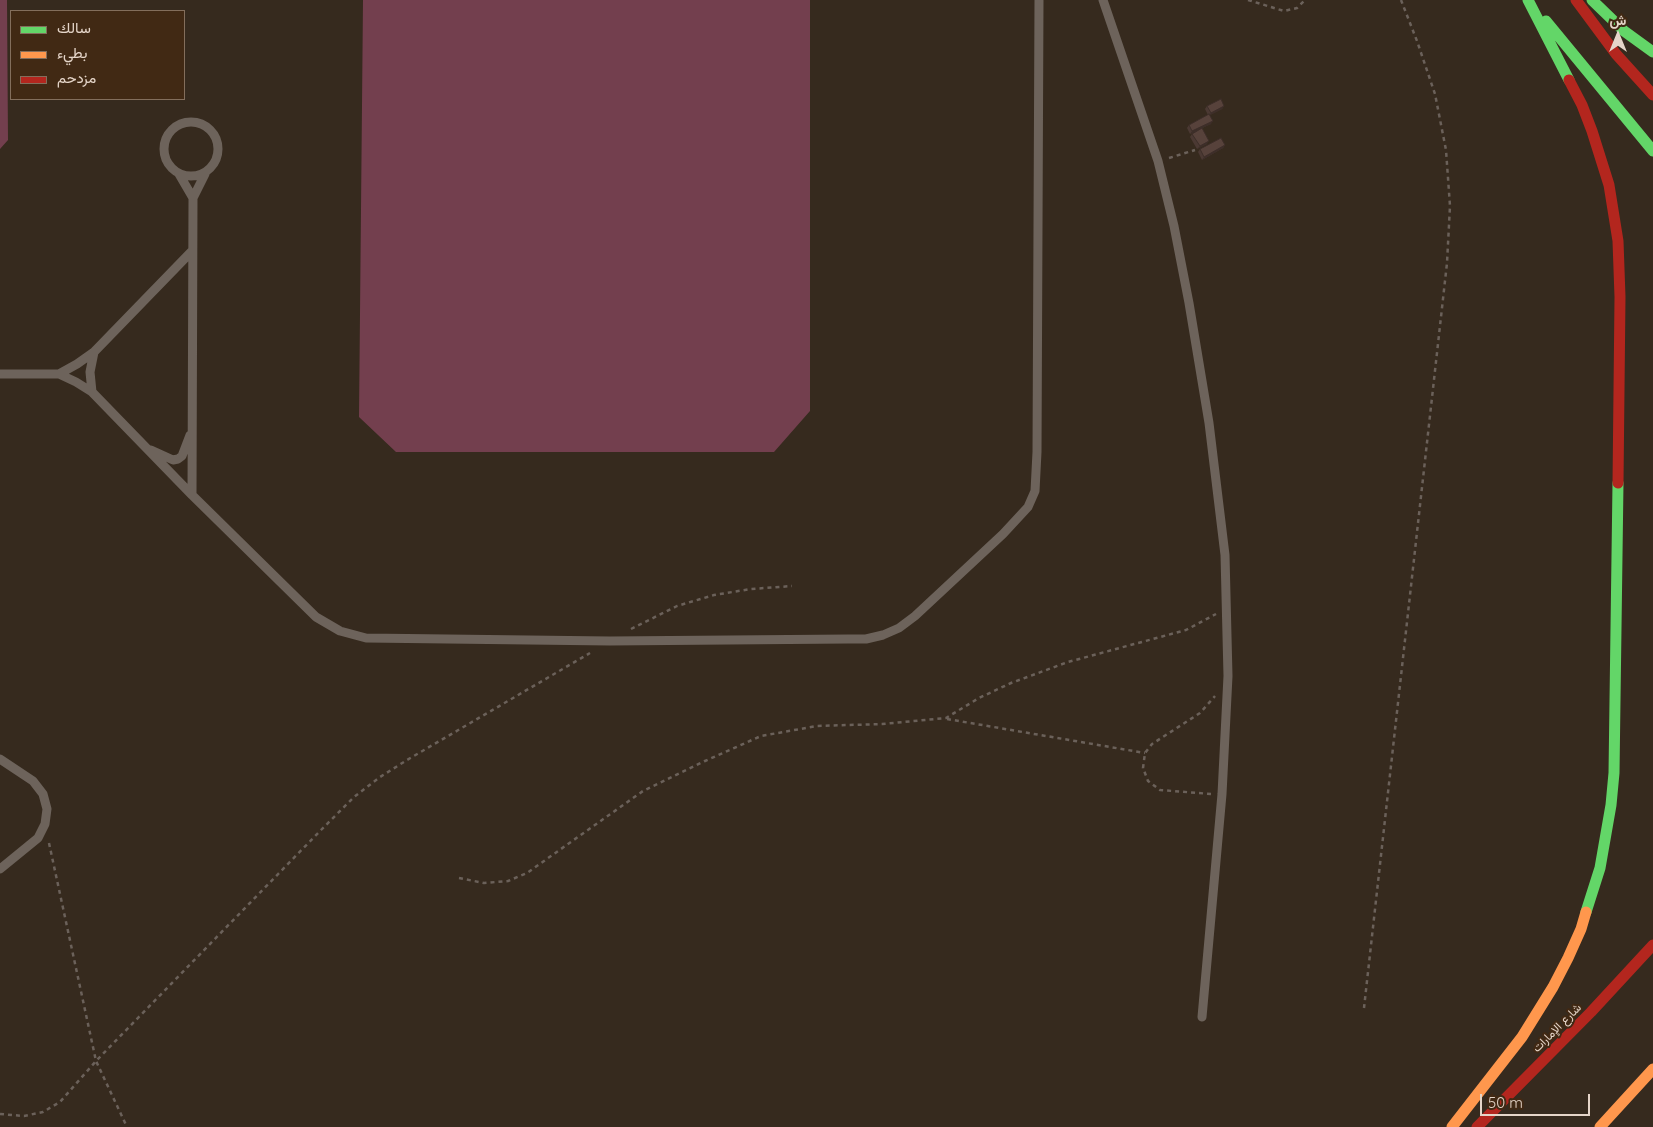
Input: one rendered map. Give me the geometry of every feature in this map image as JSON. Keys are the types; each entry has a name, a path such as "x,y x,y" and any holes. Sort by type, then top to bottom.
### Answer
{"main road":[{"path":"1528,0 1653,151"},
{"path":"1452,1127 1522,1037 1554,987 1568,958 1591,899 1600,868 1611,805 1614,773 1620,297 1618,241 1609,185 1592,131 1582,105 1528,0"},
{"path":"1576,0 1616,54 1653,95"},
{"path":"1592,0 1624,31 1653,52"},
{"name":"شارع الإمارات","path":"1477,1127 1591,1012 1653,945"},
{"path":"1600,1127 1653,1069"}],"lane":[{"path":"0,374 58,374 92,392 316,617 340,631 366,638 393,640 866,639 883,635 899,628 915,616 1017,520 1028,506 1034,491 1037,474 1039,0"},
{"path":"1104,0 1158,161 1174,226 1210,424 1225,555 1228,676 1222,794 1202,1017"},
{"path":"192,494 193,198 204,174 216,161 218,144 216,136 204,125 187,122 179,125 166,136 164,153 166,161 178,174 193,198"},
{"path":"178,174 191,177 204,174"},
{"path":"58,374 94,352 192,252"},
{"path":"92,392 90,372 94,352"},
{"path":"144,446 173,460 178,459 182,456 193,424"},
{"path":"0,759 33,781 42,794 46,809 45,824 38,838 0,869"}],"path":[{"path":"1248,0 1284,11 1297,8 1305,0"},
{"path":"1364,1008 1447,263 1450,206 1446,150 1435,94 1401,0"},
{"path":"1158,161 1195,150"},
{"path":"0,1114 24,1116 43,1112 60,1102 96,1060 321,830 354,798 380,777 643,622 677,606 714,595 752,589 792,586"},
{"path":"946,718 979,698 1011,683 1068,662 1186,630 1211,618 1227,606"},
{"path":"1222,794 1160,790 1148,781 1143,768 1145,753 1152,744 1207,707 1228,676"},
{"path":"459,878 484,883 508,881 527,873 643,791 761,736 817,726 882,724 946,718 1145,753"},
{"path":"45,824 96,1060 128,1127"}],"shaded area":[{"path":"0,0 7,0 8,140 0,149"},
{"path":"363,0 810,0 810,411 774,452 396,452 359,417"}],"building":[{"path":"1221,99 1224,106 1211,113 1207,106"},
{"path":"1209,114 1213,121 1192,131 1189,125"},
{"path":"1202,128 1209,141 1200,146 1192,134"},
{"path":"1221,138 1225,145 1204,157 1200,149"}],"traffic: fast":[{"path":"1528,0 1569,80"},
{"path":"1592,0 1624,31 1653,52"},
{"path":"1546,21 1653,151"},
{"path":"1586,912 1600,868 1611,805 1614,773 1618,483"}],"traffic: slow":[{"path":"1452,1127 1522,1037 1553,987 1568,958 1581,929 1586,912"},
{"path":"1600,1127 1653,1069"}],"traffic: jam":[{"path":"1576,0 1616,54 1653,95"},
{"path":"1569,80 1582,105 1592,131 1609,185 1618,241 1620,297 1618,483"},
{"path":"1477,1127 1591,1012 1653,945"}]}
